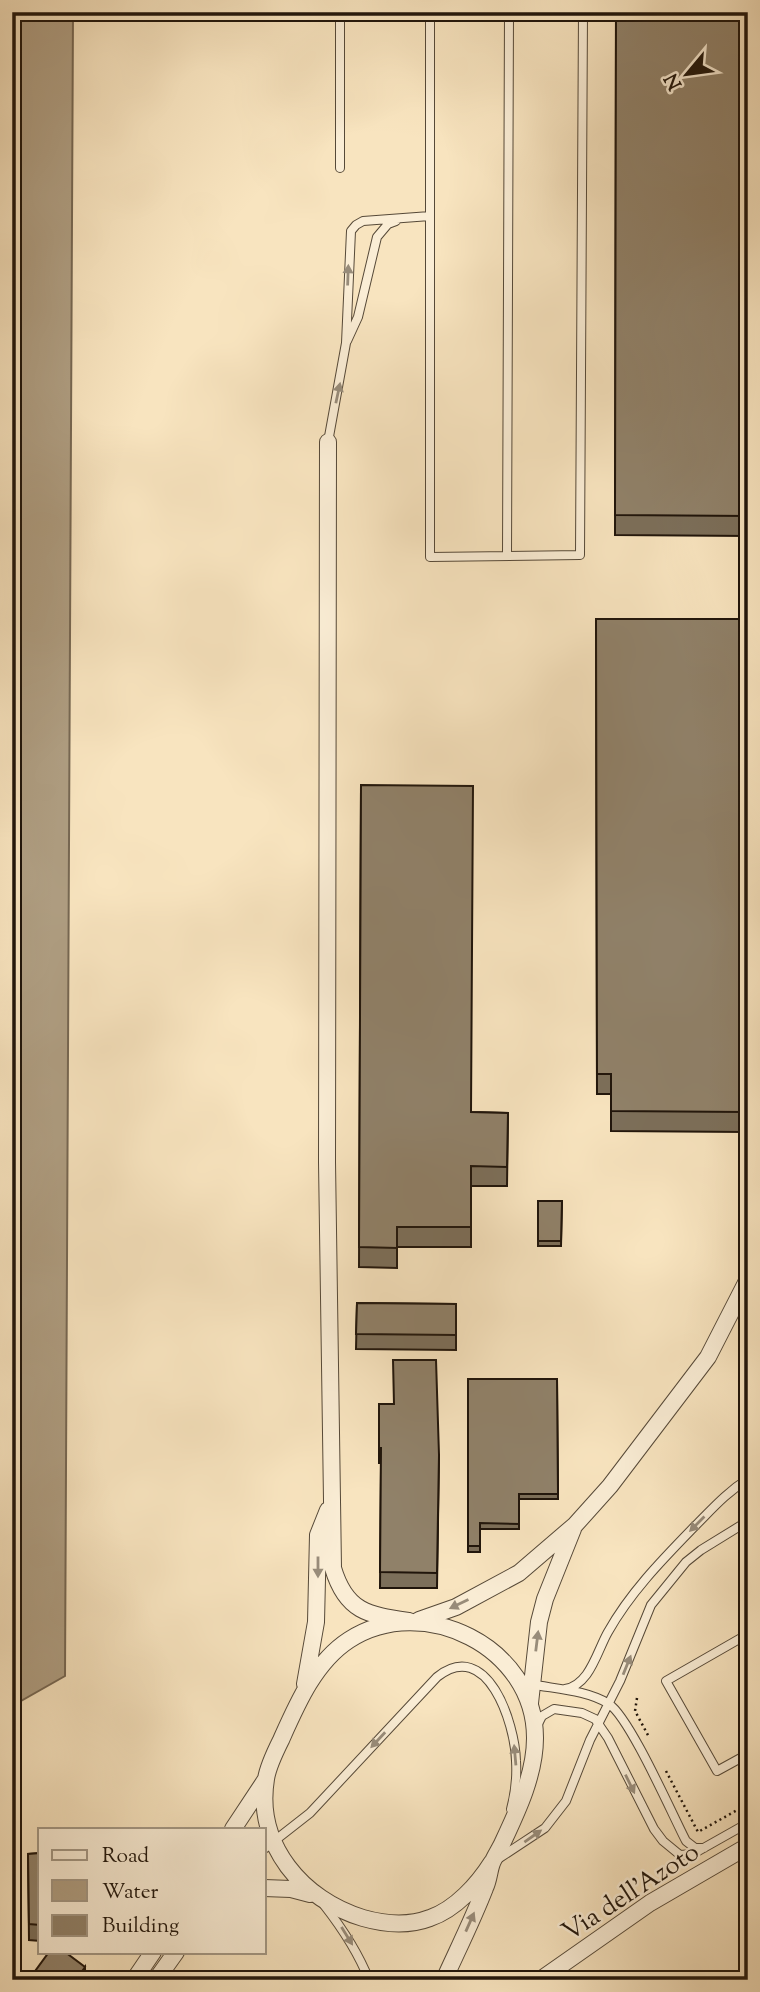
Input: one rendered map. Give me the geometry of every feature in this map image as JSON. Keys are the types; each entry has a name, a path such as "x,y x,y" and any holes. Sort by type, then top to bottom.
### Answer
{"street":[{"path":"328,442 327,1162 333,1568 343,1591 362,1612 373,1616 436,1624 472,1637 495,1653 523,1692 530,1709"},
{"path":"234,1828 266,1779 278,1746 302,1696 326,1661 350,1640 368,1630 413,1621 456,1606 519,1573 575,1525 610,1486 708,1357 748,1279"},
{"path":"302,1696 316,1622 318,1535 331,1501"},
{"path":"266,1888 291,1889 317,1897 345,1912 384,1923 418,1922 431,1918 474,1886 501,1846 528,1780 535,1739 530,1709 539,1622 545,1599 575,1525"},
{"path":"266,1779 269,1845 293,1875 317,1897"},
{"name":"Via dell'Azoto","path":"540,1980 650,1903 748,1846"},
{"path":"444,1980 487,1885 492,1862"},
{"path":"134,1980 152,1954"},
{"path":"156,1980 175,1954"}],"lane":[{"path":"340,12 340,168"},
{"path":"430,12 430,557 580,555 583,12"},
{"path":"507,556 509,12"},
{"path":"328,442 346,343 351,232 363,221 430,216"},
{"path":"346,343 358,317 377,237 388,224 404,219"},
{"path":"559,1690 569,1689 581,1682 627,1601 654,1568 720,1499 748,1479"},
{"path":"492,1862 532,1838 556,1816 566,1801 651,1605 660,1593 701,1550 748,1521"},
{"path":"748,1634 666,1681 717,1772 748,1754"},
{"path":"269,1845 310,1813 437,1676 451,1667 464,1664 477,1669 492,1686 503,1707 513,1739 517,1759 516,1777 501,1846"},
{"path":"505,1664 531,1684 592,1696 608,1704"},
{"name":"Via dell'Azoto","path":"608,1704 624,1721 686,1841 695,1848 706,1847"},
{"path":"535,1739 538,1721 554,1709 590,1716 599,1723"},
{"name":"Via dell'Azoto","path":"599,1723 646,1816 663,1841 680,1855 693,1854 706,1847"},
{"path":"706,1847 748,1823"},
{"path":"317,1897 342,1928 369,1980"}],"path":[{"path":"637,1698 635,1711 654,1748"},
{"path":"667,1771 698,1832 748,1804"}],"water":[{"path":"12,12 73,12 65,1676 12,1706"}],"building":[{"path":"616,12 748,12 748,516 615,515"},
{"path":"596,619 748,619 748,1074 744,1074 744,1112 611,1111 611,1074 597,1074"},
{"path":"361,785 473,786 471,1112 508,1113 507,1167 471,1166 471,1227 397,1227 397,1248 359,1247"},
{"path":"538,1201 562,1201 561,1241 538,1241"},
{"path":"357,1303 456,1304 456,1335 356,1334"},
{"path":"393,1360 436,1360 439,1455 437,1573 380,1572 379,1404 394,1404"},
{"path":"468,1379 557,1379 558,1494 519,1494 519,1524 480,1523 480,1546 468,1546"},
{"path":"38,1853 38,1925 29,1924 28,1854"},
{"path":"48,1954 68,1954 85,1967 76,1980 34,1980 36,1977 33,1974"}]}
